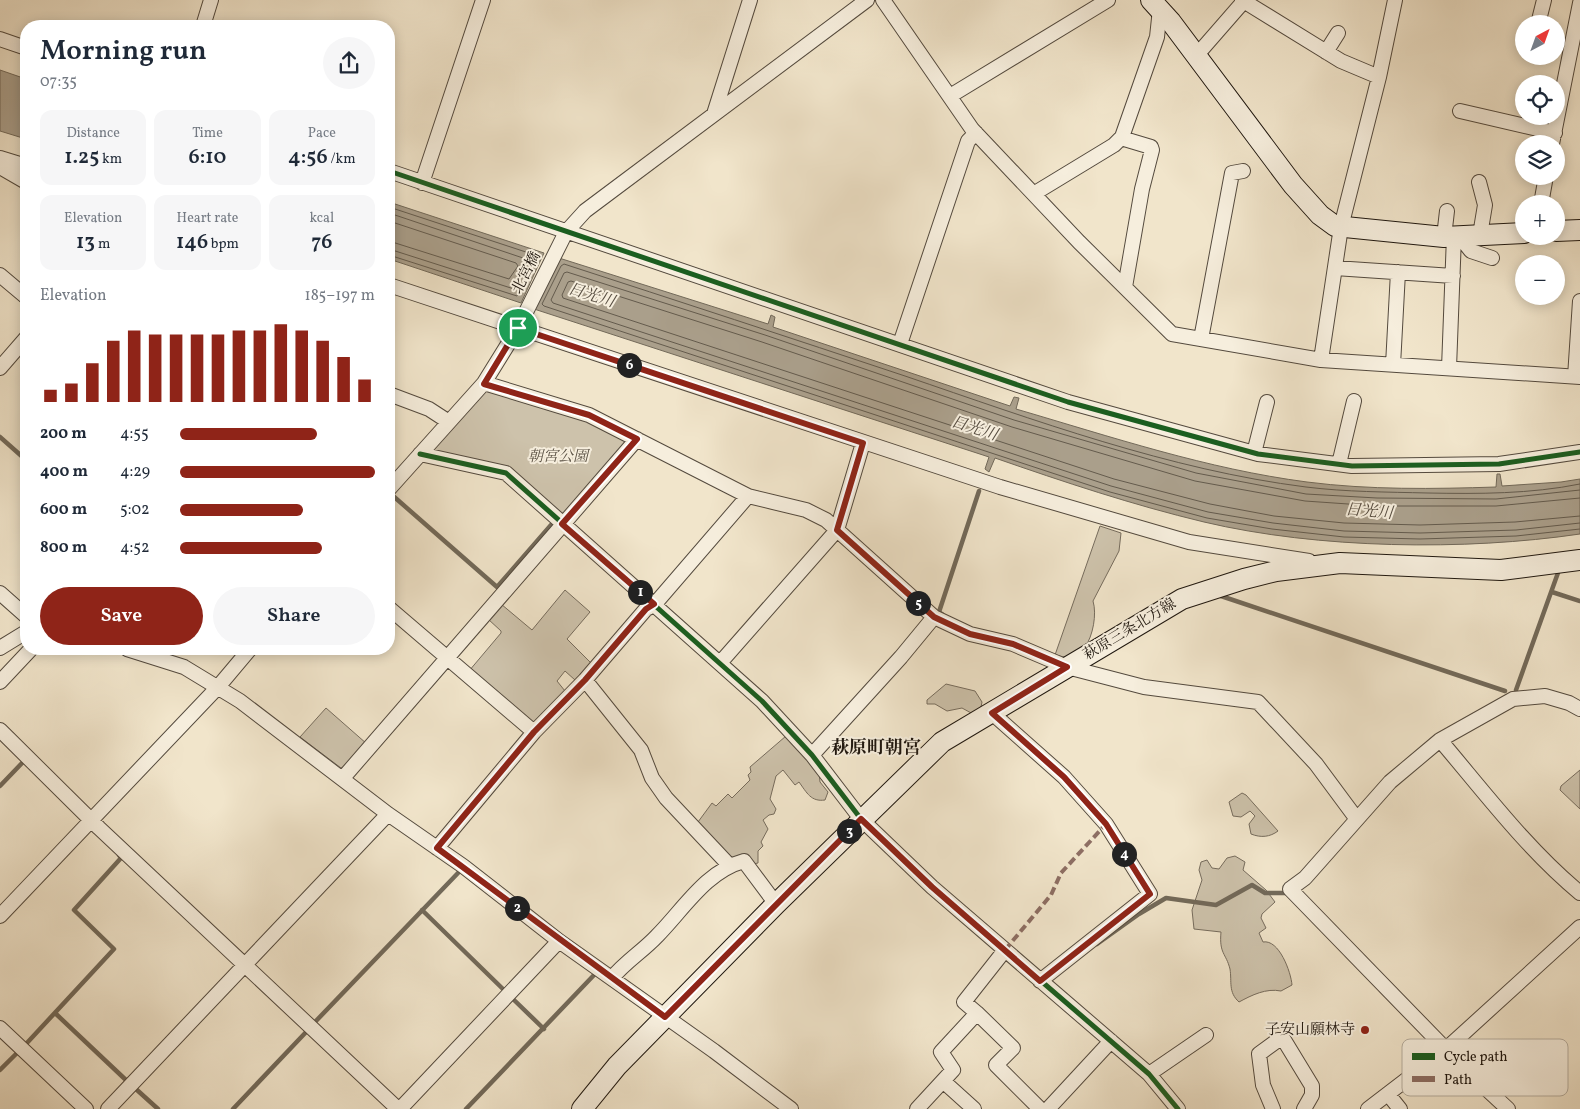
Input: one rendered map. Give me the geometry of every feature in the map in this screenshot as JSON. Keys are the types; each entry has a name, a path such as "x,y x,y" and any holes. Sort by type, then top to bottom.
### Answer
{"main road":[{"path":"1156,5 1293,185 1320,215 1335,226 1452,237 1515,233"},
{"path":"1565,231 1580,230"},
{"name":"萩原三条北方線","path":"582,1109 617,1066 665,1017 861,819 942,742 1182,599 1215,587 1268,573 1340,563 1501,570 1580,560"}],"street":[{"path":"204,20 211,0"},
{"path":"422,182 483,0"},
{"path":"714,114 750,0"},
{"name":"北宮橋","path":"395,482 484,384 518,328 566,232 585,211 609,191 867,0"},
{"path":"883,0 976,133 1172,334 1321,360 1577,377 1580,302"},
{"path":"950,96 1108,0"},
{"path":"1321,360 1341,227 1379,77 1395,0"},
{"path":"1540,15 1544,0"},
{"path":"1196,56 1243,1 1259,5 1341,61 1379,77"},
{"path":"1555,135 1580,3"},
{"path":"1035,193 1114,145 1121,138 1157,37 1156,5"},
{"path":"1326,52 1338,33"},
{"path":"0,39 20,46"},
{"path":"1460,111 1544,135"},
{"path":"900,344 968,141 976,133"},
{"path":"1121,138 1151,147 1152,150 1142,189 1125,287"},
{"path":"0,158 20,164"},
{"path":"0,167 20,179"},
{"path":"1202,339 1232,173 1243,171"},
{"path":"395,173 1068,402 1254,452 1352,466 1499,464 1580,452"},
{"path":"1479,182 1485,205 1480,235"},
{"path":"1447,211 1452,237 1449,368"},
{"path":"1452,237 1471,251 1492,258"},
{"path":"1335,268 1452,276"},
{"path":"1393,365 1398,272"},
{"path":"0,275 20,292"},
{"path":"395,288 1000,488 1189,542 1297,560 1340,563"},
{"path":"0,368 20,345"},
{"path":"484,384 589,415 748,496 806,510 826,520 934,617 970,634 1013,644 1067,667 1144,686 1258,702 1316,764 1356,818"},
{"path":"395,396 429,409 449,422"},
{"path":"1339,464 1354,401"},
{"path":"1254,452 1267,402"},
{"path":"343,778 637,439"},
{"path":"720,663 837,530 863,443"},
{"path":"420,454 506,473 762,701 812,755 861,819 932,887 1149,1074 1178,1109"},
{"path":"437,848 534,732 585,680 646,609 654,604 748,496"},
{"path":"0,593 20,611"},
{"path":"395,613 534,732"},
{"path":"812,755 901,657 934,617"},
{"path":"0,648 20,636"},
{"path":"0,682 25,655"},
{"path":"145,655 184,667 240,701 388,814 437,848 790,1109"},
{"path":"0,916 218,687 245,655"},
{"path":"585,680 641,750 652,778 666,798 729,865"},
{"path":"1434,1039 1290,889 1304,878 1390,782 1440,740 1513,698 1546,696 1569,703 1580,709"},
{"path":"992,713 1064,777 1106,824 1150,894 1040,981"},
{"path":"0,730 92,820 399,1109 559,940"},
{"path":"1440,740 1559,876 1580,893"},
{"path":"108,1109 388,814"},
{"path":"612,978 622,966 658,936 692,896 729,865 744,861 776,904"},
{"path":"1457,1039 1580,927"},
{"path":"1004,950 964,1002 1013,1048 996,1065 1040,1109"},
{"path":"917,1109 953,1070 941,1052 977,1013"},
{"path":"0,1028 86,1109"},
{"path":"1149,1074 1206,1035"},
{"path":"1273,1109 1263,1085 1259,1054 1278,1040 1284,1040 1312,1086 1312,1095 1304,1109"},
{"path":"1048,1109 1111,1041"},
{"path":"944,1081 974,1109"},
{"path":"1368,1109 1402,1083"},
{"path":"1388,1094 1400,1109"},
{"path":"1494,1096 1508,1109"}],"green space":[{"name":"朝宮公園","path":"484,388 588,418 624,440 626,447 562,521 505,470 426,452"},
{"path":"1100,526 1121,533 1119,551 1093,601 1094,618 1090,637 1085,647 1069,658 1055,655"},
{"path":"565,590 590,612 567,639 591,663 575,680 565,671 557,681 565,691 535,723 530,723 469,671 501,633 488,619 501,604 532,630"},
{"path":"946,684 975,691 982,702 981,707 973,714 962,708 947,711 935,704 927,704 927,700"},
{"path":"326,708 367,744 347,766 341,768 300,737"},
{"path":"786,736 819,773 820,782 828,792 825,800 816,800 807,793 799,782 795,785 783,770 776,776 770,799 776,809 774,814 769,815 763,820 768,829 761,842 763,846 758,851 758,863 739,863 717,848 698,827 698,822 712,803 716,806 728,794 732,798 750,780 748,775 751,772 750,767"},
{"path":"1580,770 1580,809 1560,790 1561,786"},
{"path":"1242,793 1246,795 1278,831 1269,836 1251,834 1249,824 1255,816 1250,811 1241,817 1233,816 1229,802"},
{"path":"1235,856 1245,862 1243,870 1266,890 1275,902 1262,914 1261,918 1266,928 1259,933 1263,942 1269,942 1279,951 1287,965 1292,985 1281,991 1270,990 1259,993 1239,1002 1232,991 1230,969 1221,945 1221,932 1194,929 1192,910 1202,880 1199,870 1201,862 1207,860 1212,868 1219,869 1227,858"}],"water":[{"path":"0,70 20,77 20,137 0,131"},
{"path":"395,204 544,253 521,303 395,261"},
{"name":"日光川","path":"559,258 768,324 771,315 775,317 773,327 1010,406 1014,397 1019,398 1016,409 1196,461 1307,482 1378,488 1496,487 1497,474 1500,474 1502,486 1580,479 1580,534 1489,543 1441,545 1343,542 1295,538 1248,531 1177,515 1099,493 995,458 989,472 985,469 989,457 534,309"}],"waterway":[{"path":"0,437 20,455"},
{"path":"942,614 939,612 979,491"},
{"path":"395,498 497,587 551,525"},
{"path":"1516,690 1559,570"},
{"path":"1552,592 1580,601"},
{"path":"1218,595 1505,691"},
{"path":"0,786 24,761"},
{"path":"26,1044 114,949 74,910 121,858 119,855"},
{"path":"315,1022 458,873"},
{"path":"1097,944 1139,914 1166,898 1216,905 1252,885 1265,893 1288,893"},
{"path":"422,910 505,991"},
{"path":"466,1109 594,975"},
{"path":"513,999 544,1029"},
{"path":"55,1013 127,1081"},
{"path":"233,1109 308,1030"},
{"path":"0,1070 17,1053"},
{"path":"137,1090 158,1109"}],"marked path":[{"path":"1005,950 1051,895 1061,873 1106,824"}],"cycle path":[{"path":"395,173 1068,402 1258,454 1352,466 1499,464 1580,452"},
{"path":"420,454 506,473 762,701 812,755 861,819 932,887 1149,1074 1178,1109"}],"place":[{"name":"子安山願林寺","path":"1365,1030"}],"district":[{"name":"萩原町朝宮","path":"876,748"}],"route":[{"path":"518,328 863,443 837,530 934,617 970,634 1013,644 1043,655 1067,667 992,713 1064,777 1106,824 1150,894 1040,981 932,887 861,819 665,1017 437,848 554,709 585,680 646,609 654,604 562,524 637,439 589,415 484,384 518,328"}]}
